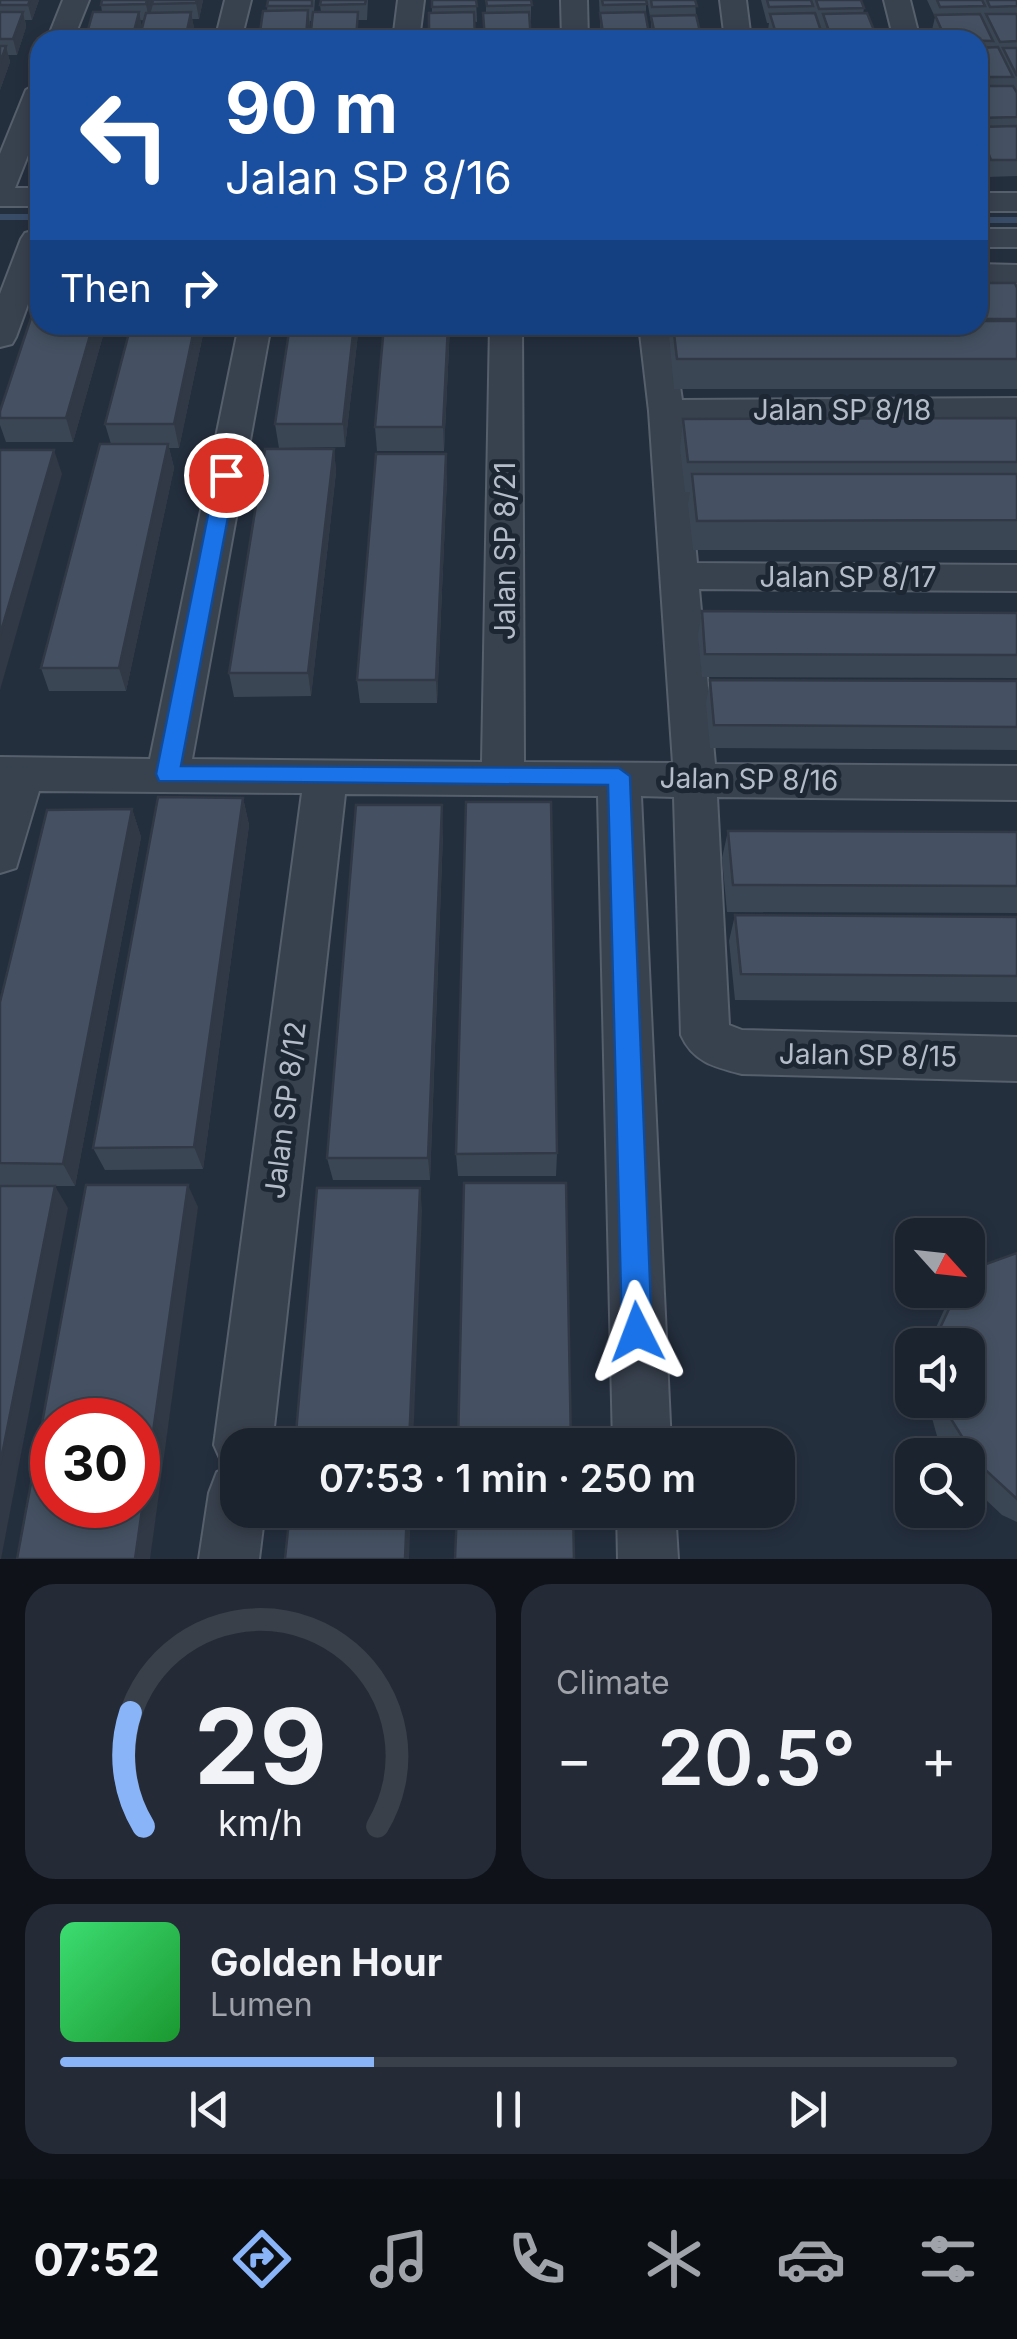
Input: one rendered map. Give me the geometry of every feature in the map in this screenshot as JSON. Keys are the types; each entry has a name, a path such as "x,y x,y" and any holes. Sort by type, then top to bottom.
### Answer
{"street":[{"path":"64,30 76,0"},
{"path":"230,30 238,0"},
{"path":"407,30 411,0"},
{"path":"574,0 575,30"},
{"path":"733,0 737,30"},
{"path":"897,0 904,30"},
{"path":"30,116 0,194 30,196"},
{"path":"988,202 1017,202"},
{"path":"0,238 30,239"},
{"path":"988,238 1017,238"},
{"path":"0,338 30,260"},
{"path":"988,274 1017,274"},
{"path":"168,774 253,335"},
{"name":"Jalan SP 8/21","path":"503,776 506,335"},
{"path":"656,335 696,778"},
{"name":"Jalan SP 8/18","path":"666,411 1017,409"},
{"name":"Jalan SP 8/17","path":"680,576 1017,578"},
{"path":"0,855 11,774"},
{"name":"Jalan SP 8/16","path":"11,774 619,776 1017,783"},
{"name":"Jalan SP 8/12","path":"246,1428 326,776"},
{"path":"619,776 641,1428"},
{"name":"Jalan SP 8/15","path":"696,778 703,1026 710,1042 742,1052 1017,1058"},
{"path":"230,1559 234,1528"},
{"path":"647,1528 648,1559"}],"building":[{"path":"0,0 30,0 28,5 0,5"},
{"path":"102,0 147,0 146,4 101,5"},
{"path":"153,0 197,0 152,4"},
{"path":"268,0 312,0 312,6 267,6"},
{"path":"321,0 366,0 365,4 320,5"},
{"path":"432,0 476,0 477,6 432,7"},
{"path":"486,0 531,0 532,5 487,6"},
{"path":"602,0 646,0 647,4 603,5"},
{"path":"651,0 695,0 697,6 652,7"},
{"path":"767,0 811,0 813,6 769,7"},
{"path":"816,0 861,0 864,8 819,9"},
{"path":"937,0 982,0 985,6 940,7"},
{"path":"987,0 1017,0 1017,6 990,7"},
{"path":"308,10 307,30 260,30 263,11"},
{"path":"0,12 23,12 13,39 0,39"},
{"path":"93,12 139,12 134,30 88,30"},
{"path":"191,12 187,30 142,30 146,13"},
{"path":"313,12 358,12 357,30 311,30"},
{"path":"474,12 475,30 429,30 429,13"},
{"path":"529,12 530,30 484,30 483,13"},
{"path":"645,12 648,30 603,30 600,13"},
{"path":"815,13 821,30 775,30 770,14"},
{"path":"867,13 874,30 829,30 823,14"},
{"path":"980,14 988,30 942,30 935,15"},
{"path":"986,14 1017,14 1017,41 1000,42"},
{"path":"696,15 700,30 654,30 651,16"},
{"path":"998,47 1013,77 988,77 988,48"},
{"path":"1003,48 1017,48 1017,76"},
{"path":"988,86 1013,86 1017,93 1017,117 988,118"},
{"path":"1017,126 1017,160 991,160 988,127"},
{"path":"988,283 1015,283 1017,319 988,319"},
{"path":"30,321 30,335 90,335 66,418 0,418"},
{"path":"988,321 1017,321 1017,359 677,359 674,335 988,335"},
{"path":"128,335 193,335 174,424 105,424"},
{"path":"288,335 353,335 343,424 275,424"},
{"path":"383,335 448,335 443,427 375,427"},
{"path":"1017,418 1017,462 688,462 683,419"},
{"path":"100,444 168,444 119,668 41,668"},
{"path":"265,449 334,449 308,673 229,673"},
{"path":"0,450 54,450 0,635"},
{"path":"376,454 446,454 436,680 357,680"},
{"path":"692,474 1017,474 1017,520 697,521"},
{"path":"702,611 1017,613 1017,655 705,654"},
{"path":"710,680 1017,681 1017,727 714,725"},
{"path":"158,797 243,798 194,1147 93,1148"},
{"path":"466,802 551,802 557,1153 456,1154"},
{"path":"356,805 442,805 428,1158 327,1158"},
{"path":"132,809 63,1164 0,1163 0,1002 47,810"},
{"path":"728,831 1017,832 1017,886 733,885"},
{"path":"735,915 1017,917 1017,976 741,974"},
{"path":"464,1183 566,1183 571,1428 458,1428"},
{"path":"86,1185 188,1185 158,1398 47,1398"},
{"path":"0,1186 55,1186 0,1465"},
{"path":"317,1188 420,1188 410,1428 296,1428"},
{"path":"1017,1253 1017,1499 985,1470 985,1438 963,1438 951,1418 985,1418 985,1328 940,1328 949,1308 985,1308 986,1264"},
{"path":"30,1489 30,1528 139,1528 135,1559 17,1559"},
{"path":"288,1528 406,1528 405,1559 285,1559"},
{"path":"456,1528 573,1528 574,1559 455,1559"}],"waterway":[{"path":"0,217 30,217"},
{"path":"988,220 1017,220"}],"route":[{"path":"226,475 168,774 619,776 637,1332"}]}
